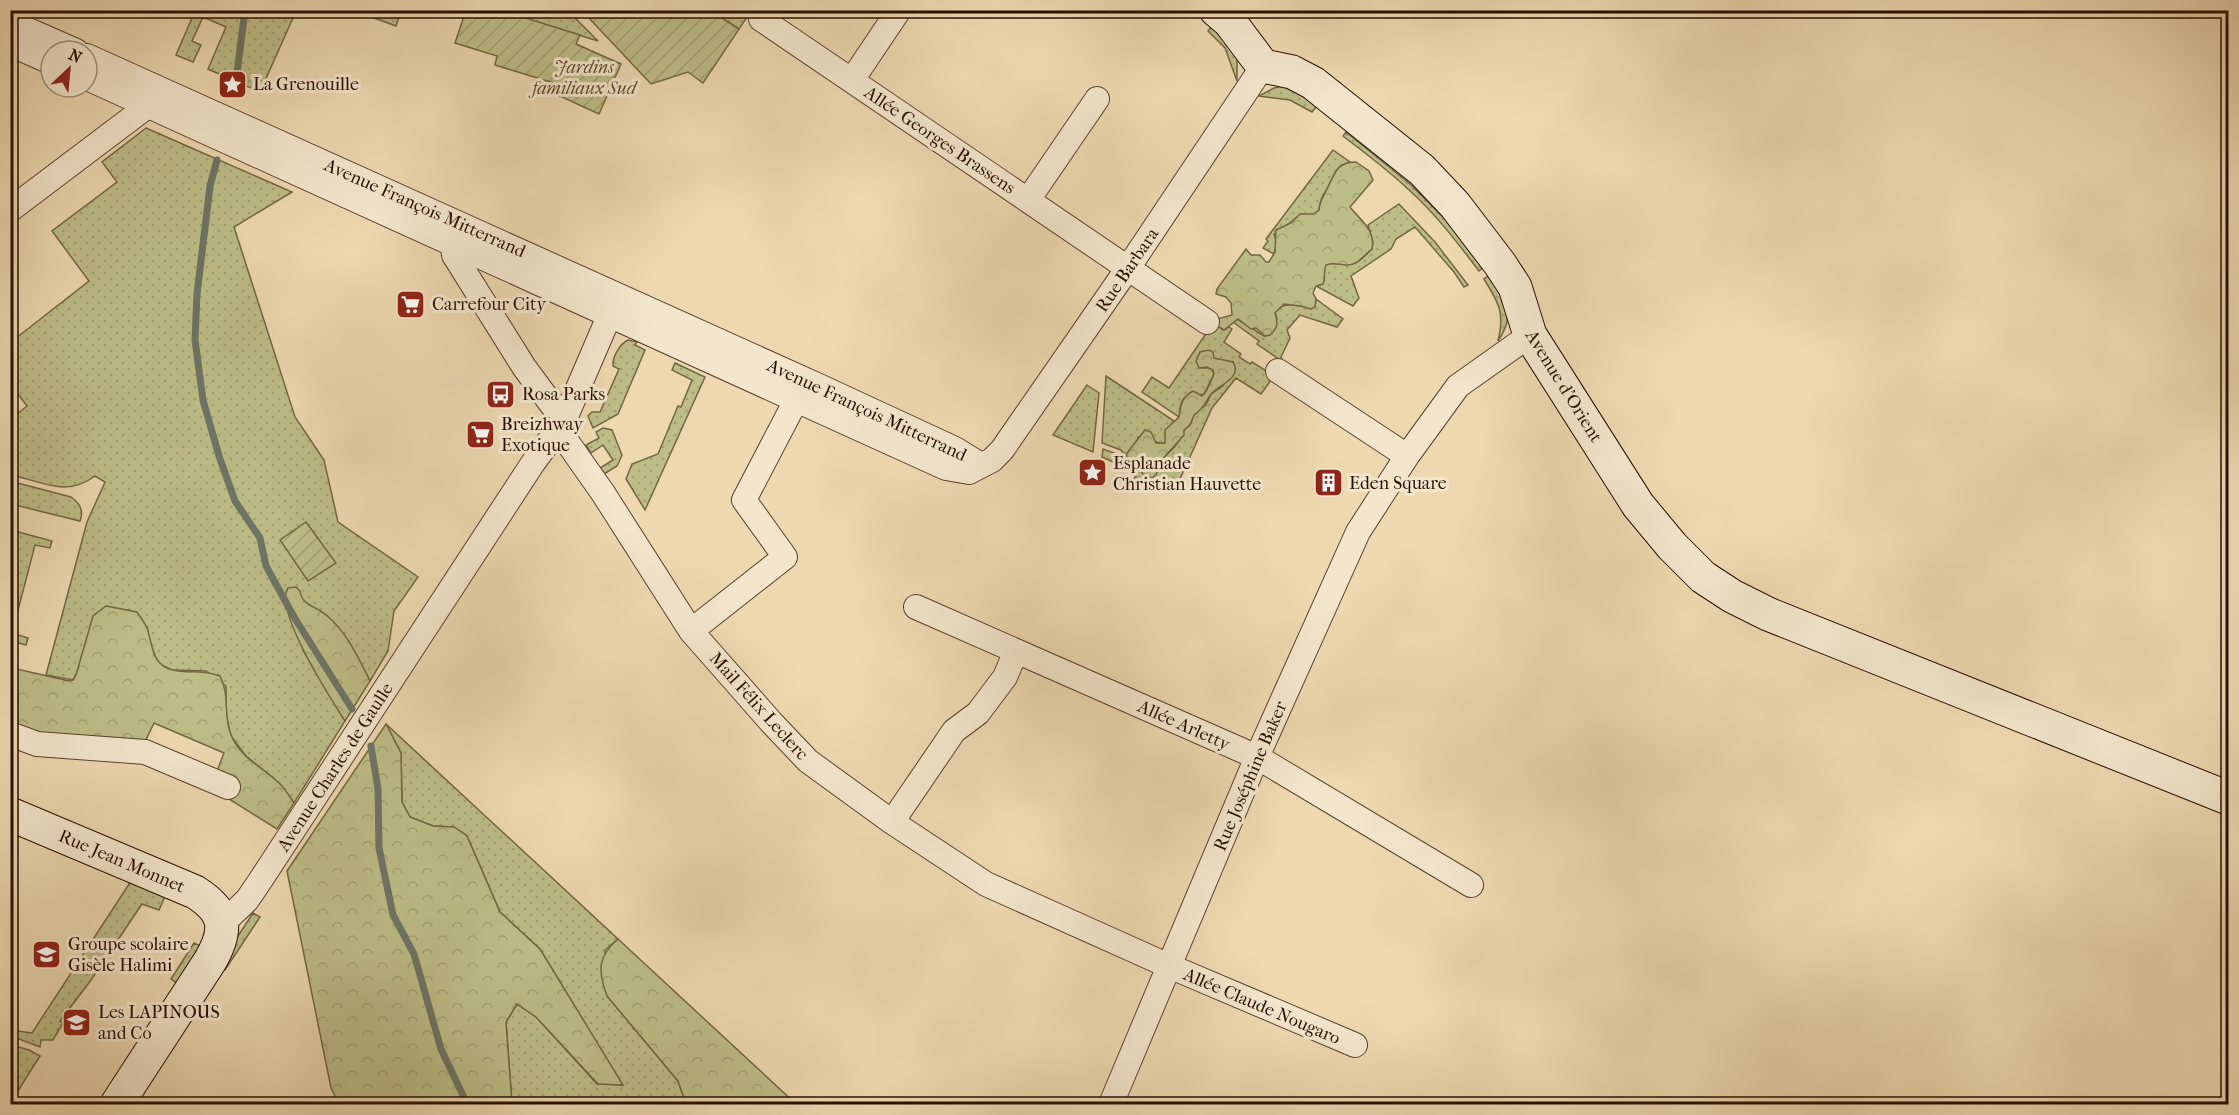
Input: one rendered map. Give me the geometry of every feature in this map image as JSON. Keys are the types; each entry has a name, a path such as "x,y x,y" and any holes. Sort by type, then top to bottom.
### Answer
{"street":[{"name":"Allée Georges Brassens","path":"852,80 899,10"},
{"path":"1216,10 1230,22 1263,66"},
{"name":"Allée Georges Brassens","path":"761,19 1207,322"},
{"path":"10,22 48,39"},
{"path":"10,44 39,57"},
{"name":"Avenue François Mitterrand","path":"99,63 148,94 452,244 609,303"},
{"name":"Rue Barbara","path":"981,465 992,460 1002,450 1128,268 1263,66"},
{"name":"Avenue d'Orient","path":"1263,66 1292,72 1313,83 1422,170 1455,205 1515,287 1530,335 1638,505 1672,546 1703,577 1768,615 2229,798"},
{"name":"Avenue François Mitterrand","path":"99,81 148,94 448,219 609,303 801,390 955,449 981,465"},
{"path":"10,210 141,111 148,94"},
{"name":"Allée Georges Brassens","path":"1028,200 1097,99"},
{"name":"Mail Félix Leclerc","path":"448,219 454,255 524,367 563,422 603,493 691,631 808,761 892,822 986,884 1169,966"},
{"path":"563,422 609,303"},
{"name":"Rue Joséphine Baker","path":"1111,1104 1257,757 1358,532 1407,456 1458,387 1530,335"},
{"path":"1278,371 1407,456"},
{"path":"691,631 785,557 744,500 801,390"},
{"name":"Avenue Charles de Gaulle","path":"223,923 247,900 260,881 533,463 563,422"},
{"name":"Allée Arletty","path":"916,607 1257,757 1471,885"},
{"path":"892,822 954,731 978,714 1005,677 1016,651"},
{"path":"10,735 36,744 145,752 228,787"},
{"name":"Rue Jean Monnet","path":"10,814 195,892 217,910 223,923"},
{"path":"117,1104 219,946 223,923"},
{"name":"Allée Claude Nougaro","path":"1169,966 1355,1045"}],"green space":[{"path":"401,10 396,26 355,11"},
{"name":"Jardins familiaux Sud","path":"466,10 520,11 519,16 580,35 576,44 621,64 599,114 553,93 557,84 495,65 497,56 455,43"},
{"path":"195,11 296,11 260,92 208,69 226,27 203,17 192,41 201,45 193,62 176,55"},
{"path":"520,11 568,11 598,41 518,16"},
{"name":"Jardins familiaux Sud","path":"589,11 711,11 739,29 703,83 688,72 651,84 586,15"},
{"path":"711,11 751,11 739,29"},
{"path":"1216,21 1237,58 1237,81 1225,48 1208,31"},
{"path":"1283,86 1320,102 1312,112 1290,100 1259,96"},
{"path":"146,128 292,192 234,227 295,417 324,460 338,522 418,577 394,611 388,651 370,681 346,639 325,614 301,598 290,615 304,652 345,721 294,803 280,784 246,756 231,736 226,715 226,686 206,671 172,670 159,664 151,647 147,627 73,680 46,675 87,522 105,482 95,476 84,483 64,487 11,475 11,419 27,406 11,385 11,342 89,281 52,231 117,182 102,162"},
{"path":"1346,132 1410,184 1489,263 1479,271 1418,198 1343,136"},
{"path":"1333,150 1350,162 1341,166 1336,172 1322,198 1319,210 1314,214 1297,217 1274,234 1277,244 1274,254 1263,248 1268,241 1266,239"},
{"path":"1350,162 1356,162 1369,171 1373,180 1350,207 1372,236 1372,249 1354,263 1326,265 1323,284 1316,286 1313,293 1316,299 1315,307 1311,309 1284,304 1275,313 1277,325 1270,335 1265,336 1256,328 1251,329 1238,319 1224,330 1215,325 1217,319 1232,315 1231,303 1226,297 1216,294 1217,289 1246,249 1251,255 1260,255 1266,262 1269,262 1275,252 1276,230 1291,223 1300,214 1314,214 1319,210 1321,200 1338,169"},
{"path":"1399,204 1435,242 1468,285 1464,287 1415,227 1396,239 1391,249 1351,276 1359,298 1353,306 1316,286 1323,284 1326,264 1355,263 1372,249 1373,242 1368,225"},
{"path":"1494,272 1505,299 1508,315 1504,331 1498,341 1501,315 1494,295 1484,279"},
{"path":"1316,299 1343,319 1337,327 1300,315 1287,330 1290,338 1281,357 1283,362 1257,344 1259,341 1233,322 1237,319 1264,336 1270,335 1277,319 1275,313 1279,309 1288,305 1315,307"},
{"path":"1214,322 1223,330 1229,327 1232,329 1224,342 1241,354 1239,357 1250,364 1252,362 1274,376 1261,394 1236,378 1212,408 1175,490 1150,479 1144,491 1129,487 1140,469 1143,474 1173,448 1184,430 1190,425 1194,414 1206,405 1211,394 1223,386 1233,362 1199,368 1211,368 1214,374 1204,394 1198,395 1195,392 1183,399 1179,417 1142,392 1152,377 1169,388"},
{"path":"628,340 637,342 635,345 645,350 618,414 593,428 588,416 592,412 600,412 619,369 613,366 615,355 622,344"},
{"path":"1209,350 1213,352 1214,358 1233,362 1235,372 1233,376 1212,393 1194,415 1190,425 1184,430 1184,435 1161,461 1156,475 1152,478 1143,474 1135,464 1129,465 1126,462 1127,453 1145,430 1151,432 1156,443 1165,443 1165,430 1179,417 1181,405 1186,396 1193,391 1202,396 1208,389 1214,374 1213,370 1207,367 1199,368 1196,361 1200,352"},
{"path":"675,363 705,377 645,510 626,479 632,464 658,454 678,406 681,407 692,380 672,370"},
{"path":"1106,376 1174,421 1165,433 1167,440 1163,444 1138,437 1133,464 1135,464 1131,470 1102,457 1103,449 1122,456 1124,454 1121,450 1102,443"},
{"path":"1087,385 1099,393 1093,452 1053,435"},
{"path":"603,428 612,430 622,455 617,466 604,474 600,468 613,460 603,445 591,453 586,445 599,438 596,432"},
{"path":"10,481 71,497 80,508 82,514 80,521 11,504"},
{"path":"306,522 336,563 308,581 280,540"},
{"path":"11,530 52,541 50,548 35,545 12,633 28,638 26,645 11,641 10,551 14,539 11,538"},
{"path":"296,587 306,603 326,615 340,629 370,681 345,721 306,654 289,615 286,599 288,588"},
{"path":"106,606 137,612 147,628 154,654 160,664 173,670 220,676 225,690 227,720 235,743 246,756 280,784 294,803 277,829 229,799 217,771 224,753 154,723 144,744 37,736 11,725 10,675 17,669 73,680 93,616"},
{"path":"386,724 618,939 605,950 607,996 678,1081 686,1104 512,1104 506,1022 517,1004 536,1017 597,1084 622,1085 540,949 500,912 467,836 454,827 433,826 410,817 402,802 401,753"},
{"path":"386,724 401,753 402,802 410,817 433,826 454,827 467,836 500,912 540,949 623,1085 598,1084 536,1017 517,1004 506,1022 512,1104 339,1104 331,1088 287,871"},
{"path":"133,878 167,892 159,910 142,904 91,980 60,1021 63,1023 53,1040 41,1040 40,1047 11,1036 10,1030 32,1033"},
{"path":"253,913 260,917 225,970 219,965"},
{"path":"618,939 796,1104 686,1104 678,1081 607,996 601,965 606,952"},
{"path":"194,943 204,948 181,986 171,979"},
{"path":"11,1045 40,1056 11,1102"}],"waterway":[{"path":"236,81 245,10"},
{"path":"217,160 210,186 197,294 195,340 203,400 235,501 260,538 266,566 294,617 352,709"},
{"path":"371,746 378,789 379,848 393,915 414,954 441,1049 467,1104"}],"place":[{"name":"La Grenouille","path":"232,84"},
{"name":"Carrefour City","path":"411,304"},
{"name":"Rosa Parks","path":"501,394"},
{"name":"Breizhway Exotique","path":"480,434"},
{"name":"Esplanade Christian Hauvette","path":"1092,473"},
{"name":"Eden Square","path":"1328,483"},
{"name":"Groupe scolaire Gisèle Halimi","path":"47,954"},
{"name":"Les LAPINOUS and Co","path":"77,1022"}]}
